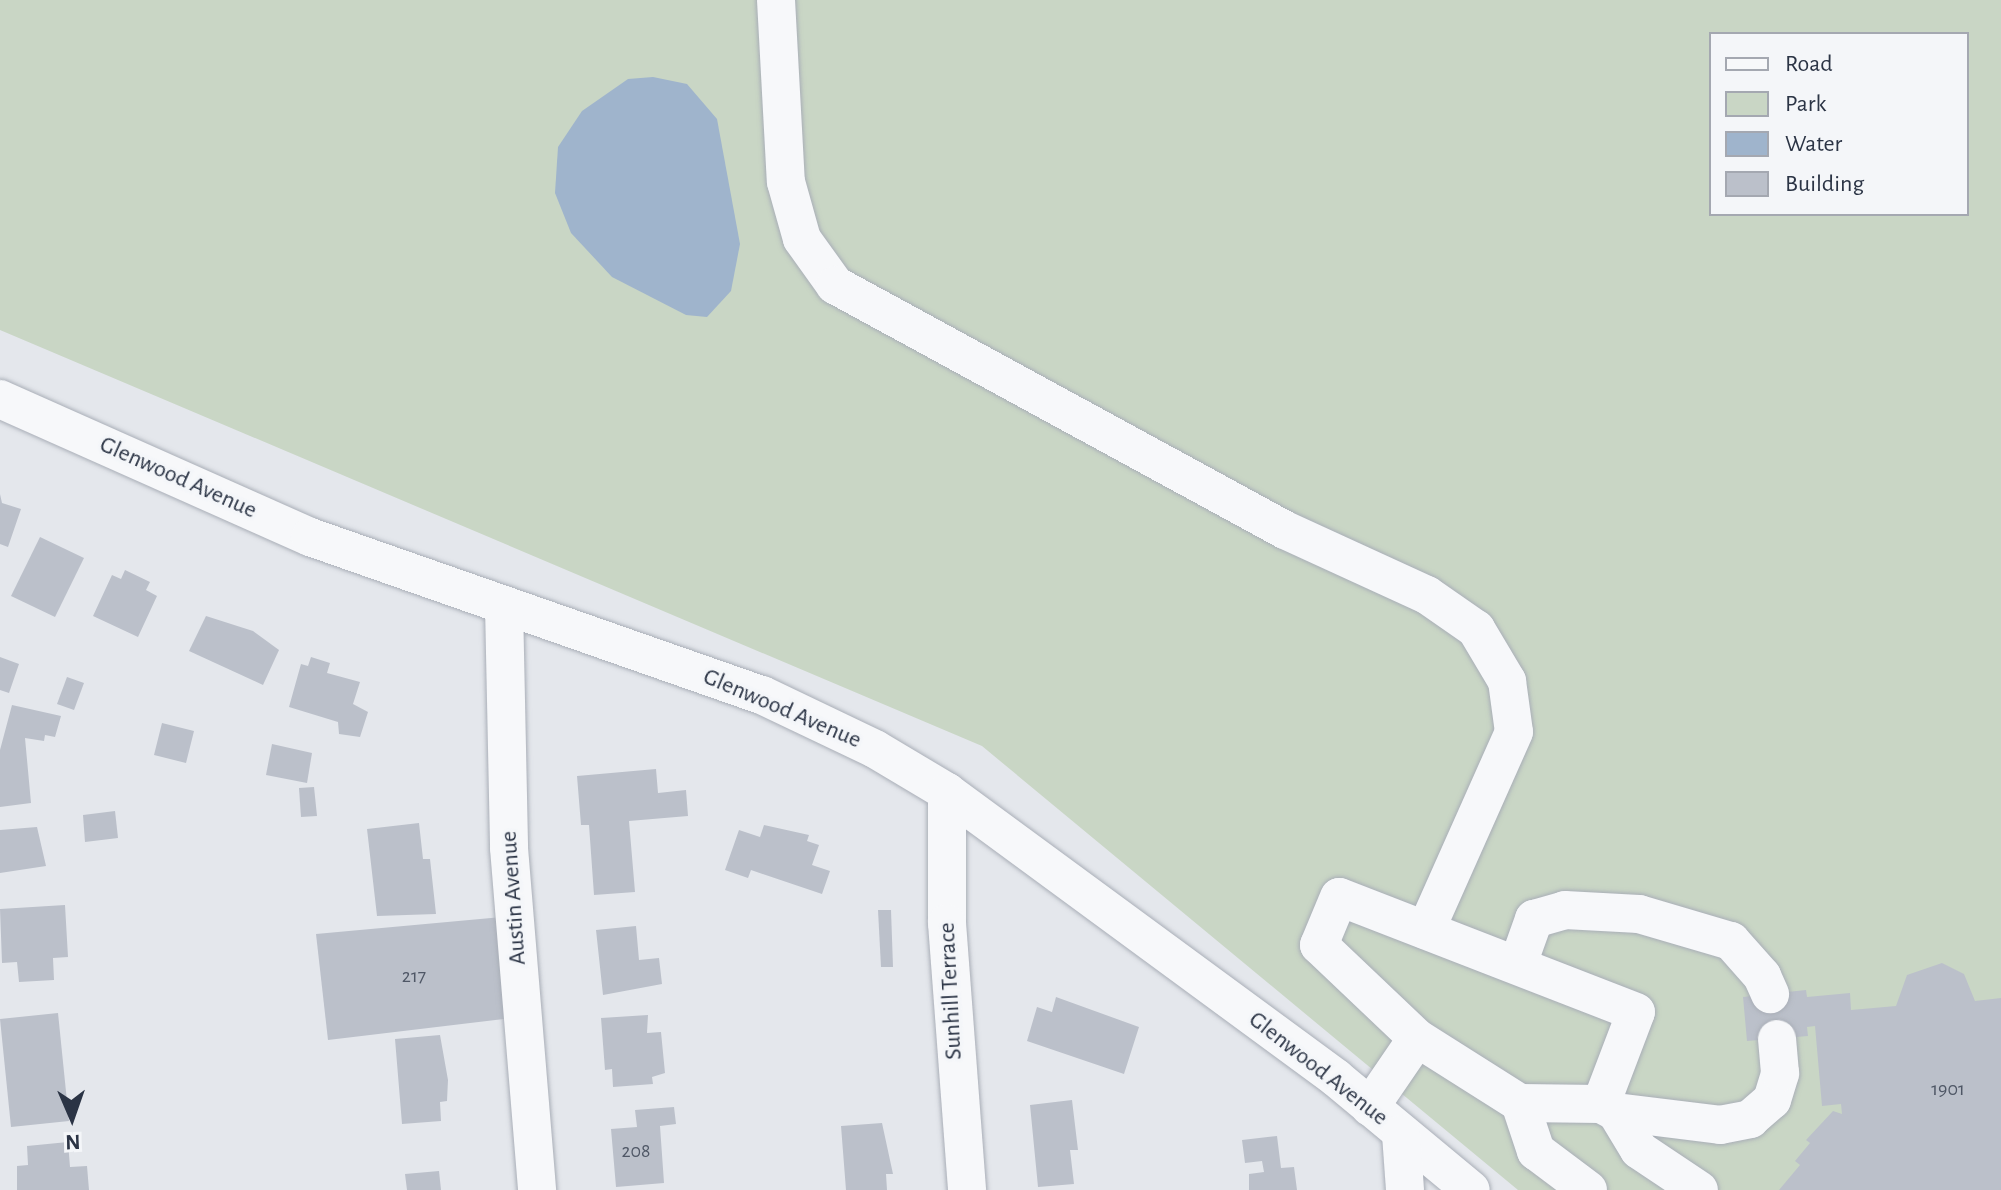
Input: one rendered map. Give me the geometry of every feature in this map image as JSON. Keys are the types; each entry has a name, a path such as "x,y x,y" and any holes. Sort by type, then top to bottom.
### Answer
{"street":[{"path":"776,0 786,182 802,239 835,285 1285,530 1427,595 1476,629 1507,681 1514,732 1426,930"},
{"name":"Glenwood Avenue","path":"0,399 310,537 762,695 875,749 947,792 1370,1107 1471,1190"},
{"name":"Austin Avenue","path":"504,605 509,848 537,1190"},
{"name":"Sunhill Terrace","path":"947,792 947,923 967,1190"},
{"path":"1609,1108 1636,1012 1339,897 1319,945 1417,1038 1520,1103 1609,1108 1720,1125 1750,1119 1772,1100 1780,1073 1777,1039"},
{"path":"1518,964 1534,919 1565,910 1639,914 1731,941 1762,976 1770,994"},
{"path":"1370,1107 1417,1038"},
{"path":"1520,1103 1536,1151 1588,1190"},
{"path":"1609,1108 1639,1150 1699,1190"},
{"path":"1401,1134 1405,1190"}],"green space":[{"path":"0,0 2001,0 2001,1190 1518,1190 982,746 0,330"}],"water":[{"path":"653,77 687,84 717,119 740,244 731,291 707,317 686,315 612,277 571,233 555,193 558,147 582,111 628,79"}],"building":[{"path":"0,494 2,503 21,509 8,547 0,544"},
{"path":"40,537 84,558 55,617 11,596"},
{"path":"125,570 150,582 146,590 157,596 138,637 93,616 112,575 121,579"},
{"path":"206,616 253,631 279,650 263,685 189,651"},
{"path":"0,657 19,664 9,693 0,690"},
{"path":"311,657 330,663 327,673 360,682 353,704 368,712 360,737 339,734 338,722 289,707 301,664 308,666"},
{"path":"67,677 84,683 74,710 57,704"},
{"path":"12,705 61,716 55,737 45,735 44,741 25,738 31,803 0,807 0,750"},
{"path":"162,723 194,731 186,763 154,755"},
{"path":"272,744 312,753 307,783 266,775"},
{"path":"656,769 658,793 686,790 688,816 629,821 635,892 594,895 589,825 581,825 577,776"},
{"path":"314,787 317,816 301,817 299,788"},
{"path":"115,811 118,838 85,842 83,815"},
{"path":"419,823 423,859 430,859 436,914 377,916 367,829"},
{"path":"764,825 809,835 807,841 819,845 812,865 830,871 822,894 751,870 748,878 725,870 739,830 760,837"},
{"path":"37,827 46,866 0,873 0,830"},
{"path":"65,905 68,957 53,958 54,980 19,982 17,962 2,963 0,909"},
{"path":"878,910 891,910 893,967 881,967"},
{"path":"502,917 512,1018 328,1040 316,934"},
{"path":"636,926 639,960 659,958 662,984 603,995 596,930"},
{"path":"1942,963 1964,974 1975,1001 2001,998 2001,1190 1779,1190 1800,1165 1795,1161 1810,1143 1806,1140 1833,1111 1842,1114 1841,1104 1822,1106 1815,1026 1807,1027 1808,1036 1747,1041 1743,997 1806,990 1807,997 1850,993 1851,1010 1896,1006 1907,975"},
{"path":"1056,997 1139,1027 1124,1074 1027,1041 1037,1007 1052,1012"},
{"path":"58,1013 69,1121 11,1127 0,1019"},
{"path":"648,1015 647,1033 661,1032 665,1073 652,1077 653,1084 613,1087 612,1069 605,1070 601,1018"},
{"path":"440,1035 448,1080 447,1101 440,1102 441,1121 402,1124 395,1039"},
{"path":"1072,1100 1078,1150 1070,1150 1074,1184 1038,1187 1030,1105"},
{"path":"674,1107 676,1124 660,1126 664,1183 616,1187 611,1129 637,1127 635,1110"},
{"path":"882,1123 893,1174 886,1174 887,1190 846,1190 841,1126"},
{"path":"1277,1136 1281,1168 1294,1167 1297,1190 1249,1190 1249,1174 1264,1172 1262,1161 1245,1163 1242,1140"},
{"path":"68,1142 70,1167 87,1166 89,1190 17,1190 17,1166 28,1165 27,1146"},
{"path":"439,1171 441,1190 407,1190 405,1174"}]}
